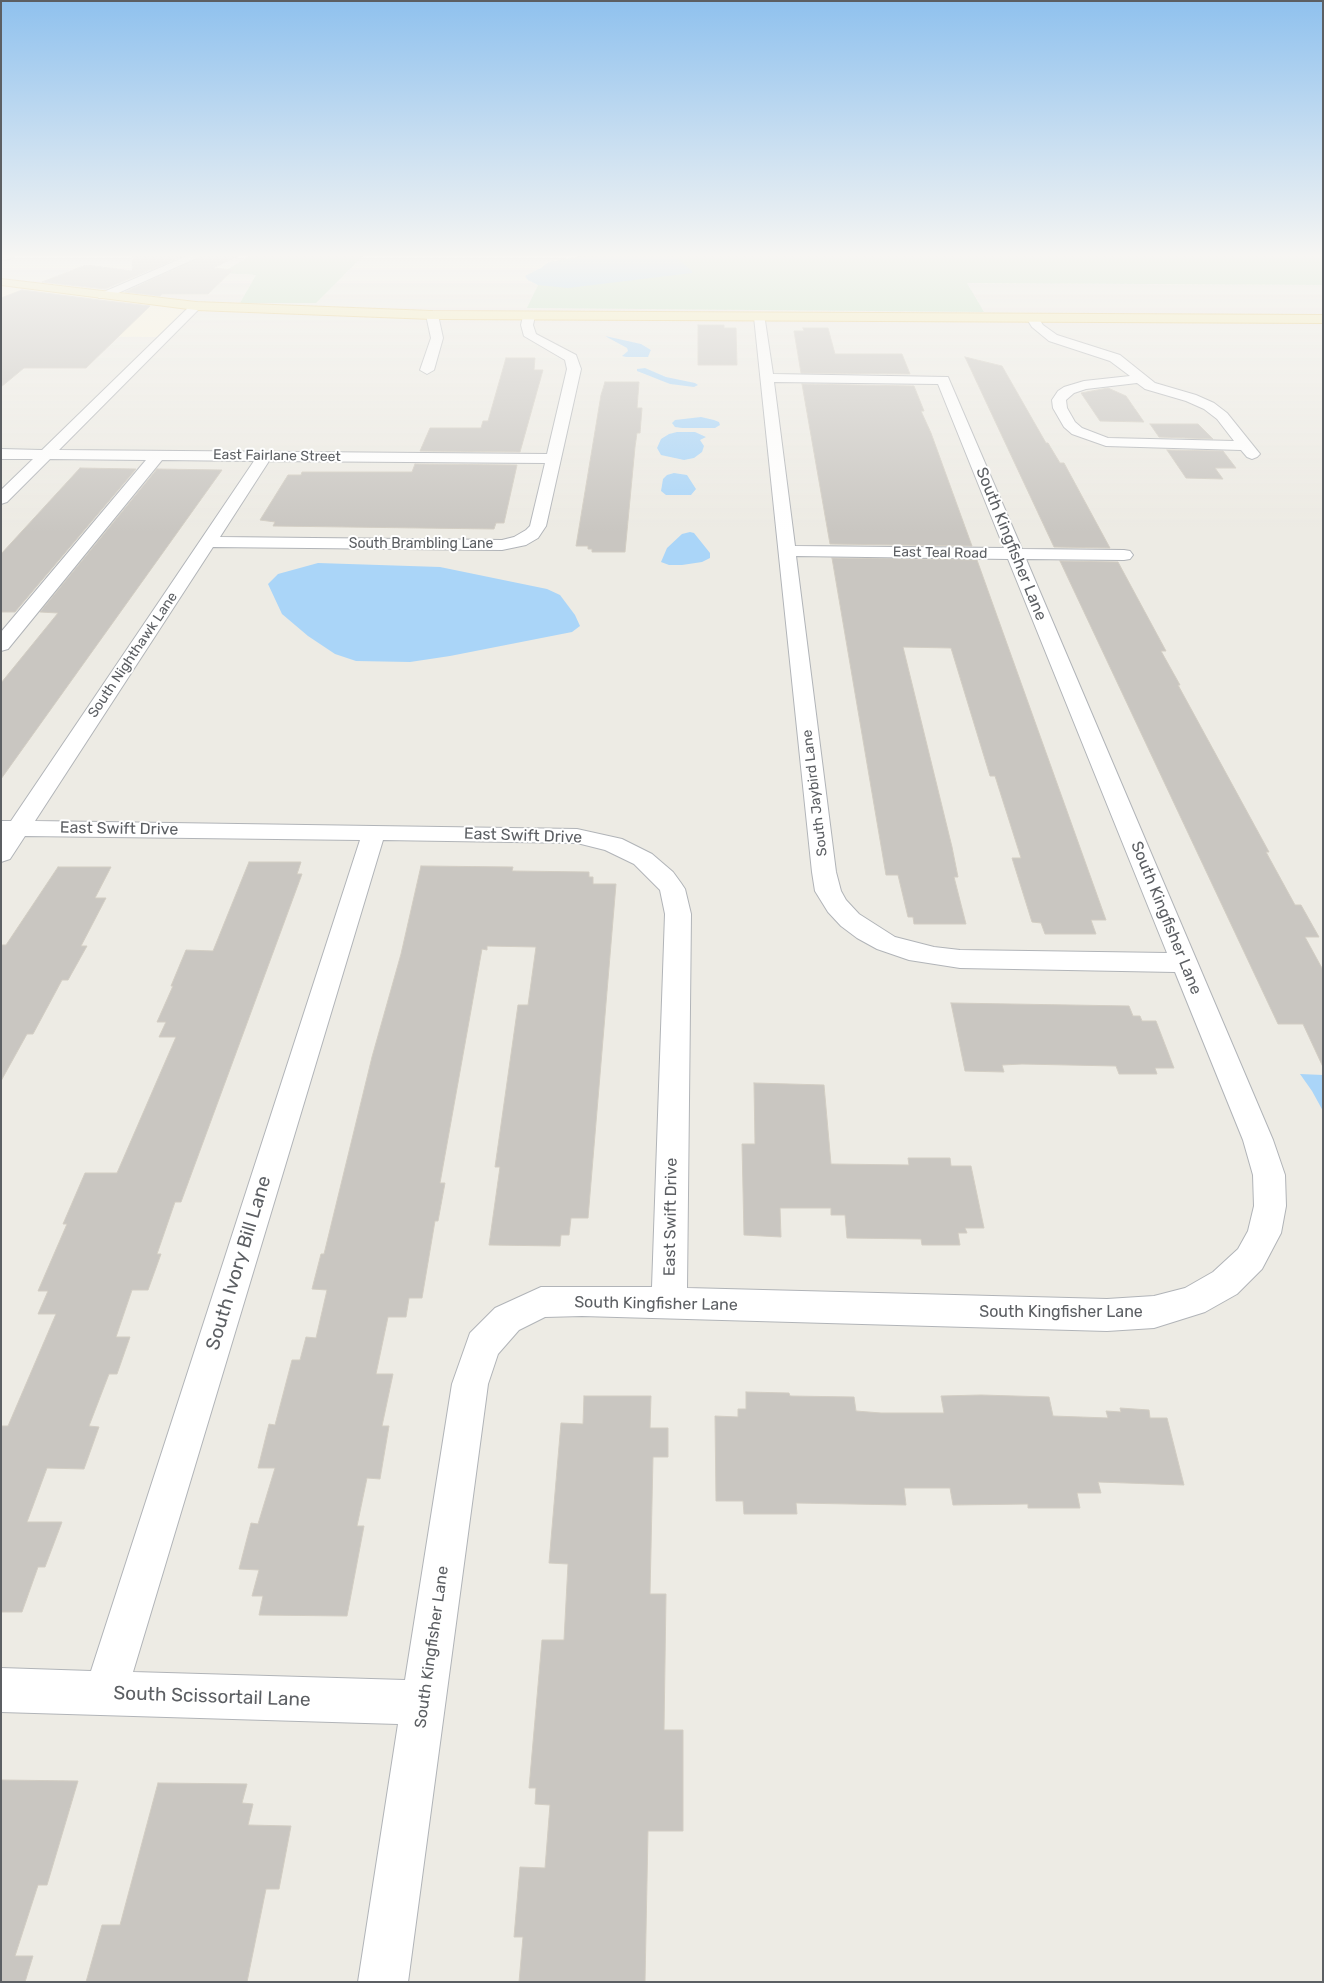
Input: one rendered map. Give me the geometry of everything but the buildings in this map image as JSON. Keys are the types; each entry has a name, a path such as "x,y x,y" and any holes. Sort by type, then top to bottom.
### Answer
{"street":[{"path":"1,499 153,349"},
{"path":"427,370 434,349"},
{"name":"South Brambling Lane","path":"209,542 478,546 511,543 532,534 538,526 574,369 571,358 553,349"},
{"name":"South Jaybird Lane","path":"764,349 824,872 828,891 837,906 850,920 886,943 909,951 934,956 960,959 1185,963"},
{"path":"1086,349 1115,358 1150,386 1191,398 1209,406 1222,416 1249,450 1106,442 1077,431 1069,424 1060,408 1059,400 1069,390 1084,386 1140,379"},
{"name":"South Kingfisher Lane","path":"383,1982 470,1384 483,1346 507,1319 541,1302 582,1301 1107,1315 1154,1312 1193,1301 1225,1283 1250,1259 1264,1233 1270,1206 1269,1175 1258,1140 943,380 767,378"},
{"name":"East Fairlane Street","path":"1,454 553,459"},
{"path":"1,645 158,455"},
{"name":"South Nighthawk Lane","path":"1,854 10,828 209,542 266,456"},
{"name":"East Teal Road","path":"787,551 1124,555"},
{"name":"East Swift Drive","path":"10,828 558,835 595,839 621,847 644,859 660,873 672,889 678,914 669,1304"},
{"name":"South Ivory Bill Lane","path":"104,1694 374,832"},
{"name":"South Scissortail Lane","path":"1,1690 424,1703"}],"water":[{"path":"627,349 651,350 648,357 622,356 628,351"},
{"path":"645,368 666,377 698,385 694,387 670,384 637,371 637,369"},
{"path":"701,417 719,422 720,425 715,428 682,428 675,427 672,423 675,420"},
{"path":"677,432 695,432 706,437 700,440 704,446 702,452 694,458 684,460 661,455 657,448 661,439"},
{"path":"674,473 687,475 696,489 691,495 666,495 661,491 663,479 667,475"},
{"path":"694,533 710,553 710,558 702,562 682,565 669,565 661,562 667,548 682,534"},
{"path":"318,563 440,567 547,589 560,595 575,615 580,626 572,632 450,656 410,662 356,661 335,654 308,636 282,614 268,584 278,574"},
{"path":"1300,1074 1323,1075 1323,1111 1312,1091"}]}
